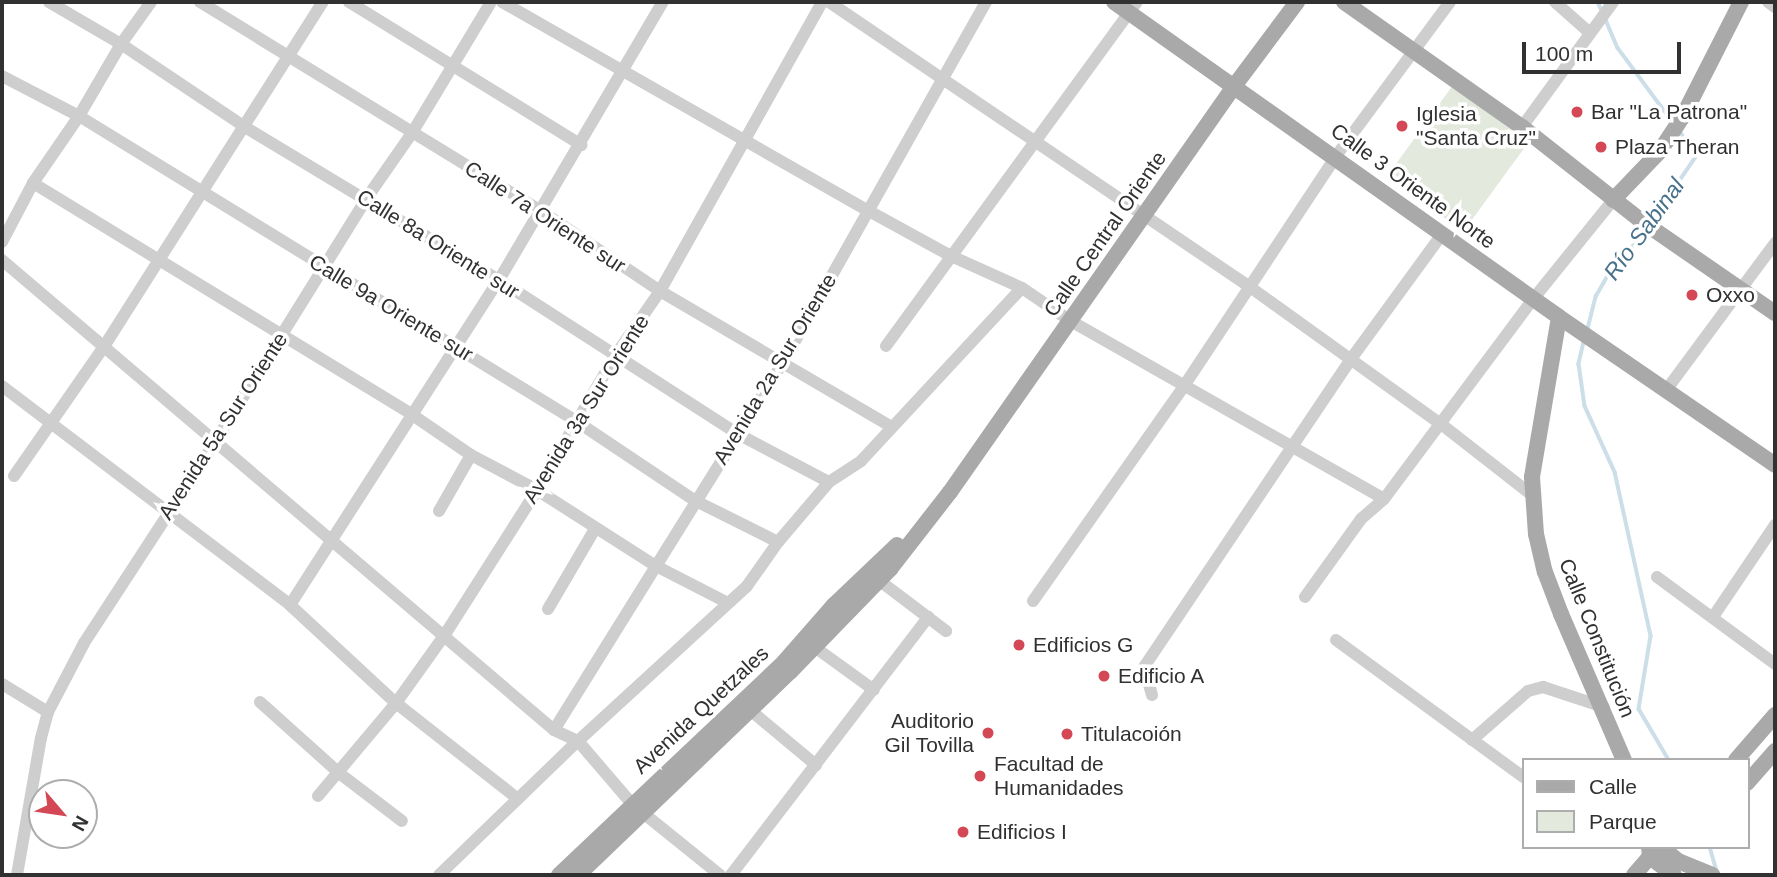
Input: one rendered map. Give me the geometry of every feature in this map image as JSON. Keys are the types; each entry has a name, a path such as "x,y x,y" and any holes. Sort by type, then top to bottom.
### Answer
{"main road":[{"name":"Calle 3 Oriente Norte","path":"1114,2 1133,7 1235,85 1534,298 1562,322 1606,347 1667,389"},
{"name":"Calle Central Oriente","path":"874,577 950,492 1235,85 1297,2"},
{"path":"1344,2 1521,127 1640,220 1775,313"},
{"path":"1613,200 1660,151 1683,116 1741,2"},
{"name":"Calle Constitución","path":"1562,322 1532,495 1536,534 1545,572 1623,758"},
{"path":"1667,389 1775,465"},
{"name":"Avenida Quetzales","path":"559,875 750,710 809,643 834,605 874,577"},
{"name":"Avenida Quetzales","path":"578,875 637,808 809,643"},
{"path":"1738,758 1775,715"},
{"path":"1749,781 1775,751"},
{"path":"1634,875 1655,850 1677,864 1709,874"}],"street":[{"name":"Calle 8a Oriente sur","path":"49,2 121,44 245,127 499,280 736,433 829,482"},
{"path":"2,242 33,183 79,116 121,44 151,2"},
{"name":"Calle 7a Oriente sur","path":"200,2 541,211 660,291 892,427"},
{"path":"14,476 105,345 323,2"},
{"path":"349,2 580,145"},
{"name":"Avenida 5a Sur Oriente","path":"17,875 25,815 48,712 84,643 215,442 366,199 412,132 491,2"},
{"path":"502,2 869,211 949,255 1022,288 1069,320 1384,499"},
{"path":"290,605 334,541 499,280 663,2"},
{"name":"Avenida 3a Sur Oriente","path":"318,796 396,703 444,636 537,490 615,356 660,291 822,2"},
{"path":"828,2 945,77 1250,287 1441,424 1532,495"},
{"name":"Avenida 2a Sur Oriente","path":"554,730 656,566 694,499 782,364 986,2"},
{"path":"1033,601 1184,386 1336,156 1450,2"},
{"path":"1555,2 1591,29"},
{"path":"1768,2 1775,7"},
{"path":"1521,127 1610,6"},
{"path":"886,346 949,255 1133,7"},
{"name":"Calle 9a Oriente sur","path":"2,76 79,116 202,194 576,421 694,499 778,542"},
{"path":"33,183 414,416 471,456 537,490 656,566 728,603"},
{"path":"1305,597 1361,519 1384,499 1534,298 1613,200"},
{"path":"2,216 13,224"},
{"path":"1152,695 1144,667 1351,359 1441,234"},
{"path":"1667,389 1775,243"},
{"path":"2,260 554,730 578,741 637,808 720,875"},
{"path":"439,875 760,571 778,542 829,482 861,461 1022,288"},
{"path":"2,386 290,605 396,703 518,799"},
{"path":"439,512 471,456"},
{"path":"1713,617 1775,525"},
{"path":"548,609 595,529"},
{"path":"874,577 946,631"},
{"path":"1657,577 1775,664"},
{"path":"731,875 928,617"},
{"path":"1336,640 1522,776"},
{"path":"809,643 874,690"},
{"path":"2,684 48,712"},
{"path":"1472,740 1528,691 1543,687 1604,707"},
{"path":"260,702 339,773 402,821"},
{"path":"750,710 816,765"}],"green space":[{"path":"1453,85 1528,143 1463,232 1388,175"}],"waterway":[{"name":"Río Sabinal","path":"1598,2 1603,13"},
{"name":"Río Sabinal","path":"1606,20 1618,48 1672,121"},
{"name":"Río Sabinal","path":"1651,222 1697,155 1678,130"},
{"name":"Río Sabinal","path":"1587,331 1596,296 1619,256 1638,242 1645,231"},
{"name":"Río Sabinal","path":"1584,342 1579,364 1585,406 1615,472 1651,636 1639,709 1668,758"},
{"name":"Río Sabinal","path":"1711,849 1717,872"}],"place":[{"name":"Bar \"La Patrona\"","path":"1577,112"},
{"name":"Iglesia \"Santa Cruz\"","path":"1402,126"},
{"name":"Plaza Theran","path":"1601,147"},
{"name":"Oxxo","path":"1692,295"},
{"name":"Edificios G","path":"1019,645"},
{"name":"Edificio A","path":"1104,676"},
{"name":"Auditorio Gil Tovilla","path":"988,733"},
{"name":"Titulacoión","path":"1067,734"},
{"name":"Facultad de Humanidades","path":"980,776"},
{"name":"Edificios I","path":"963,832"}]}
